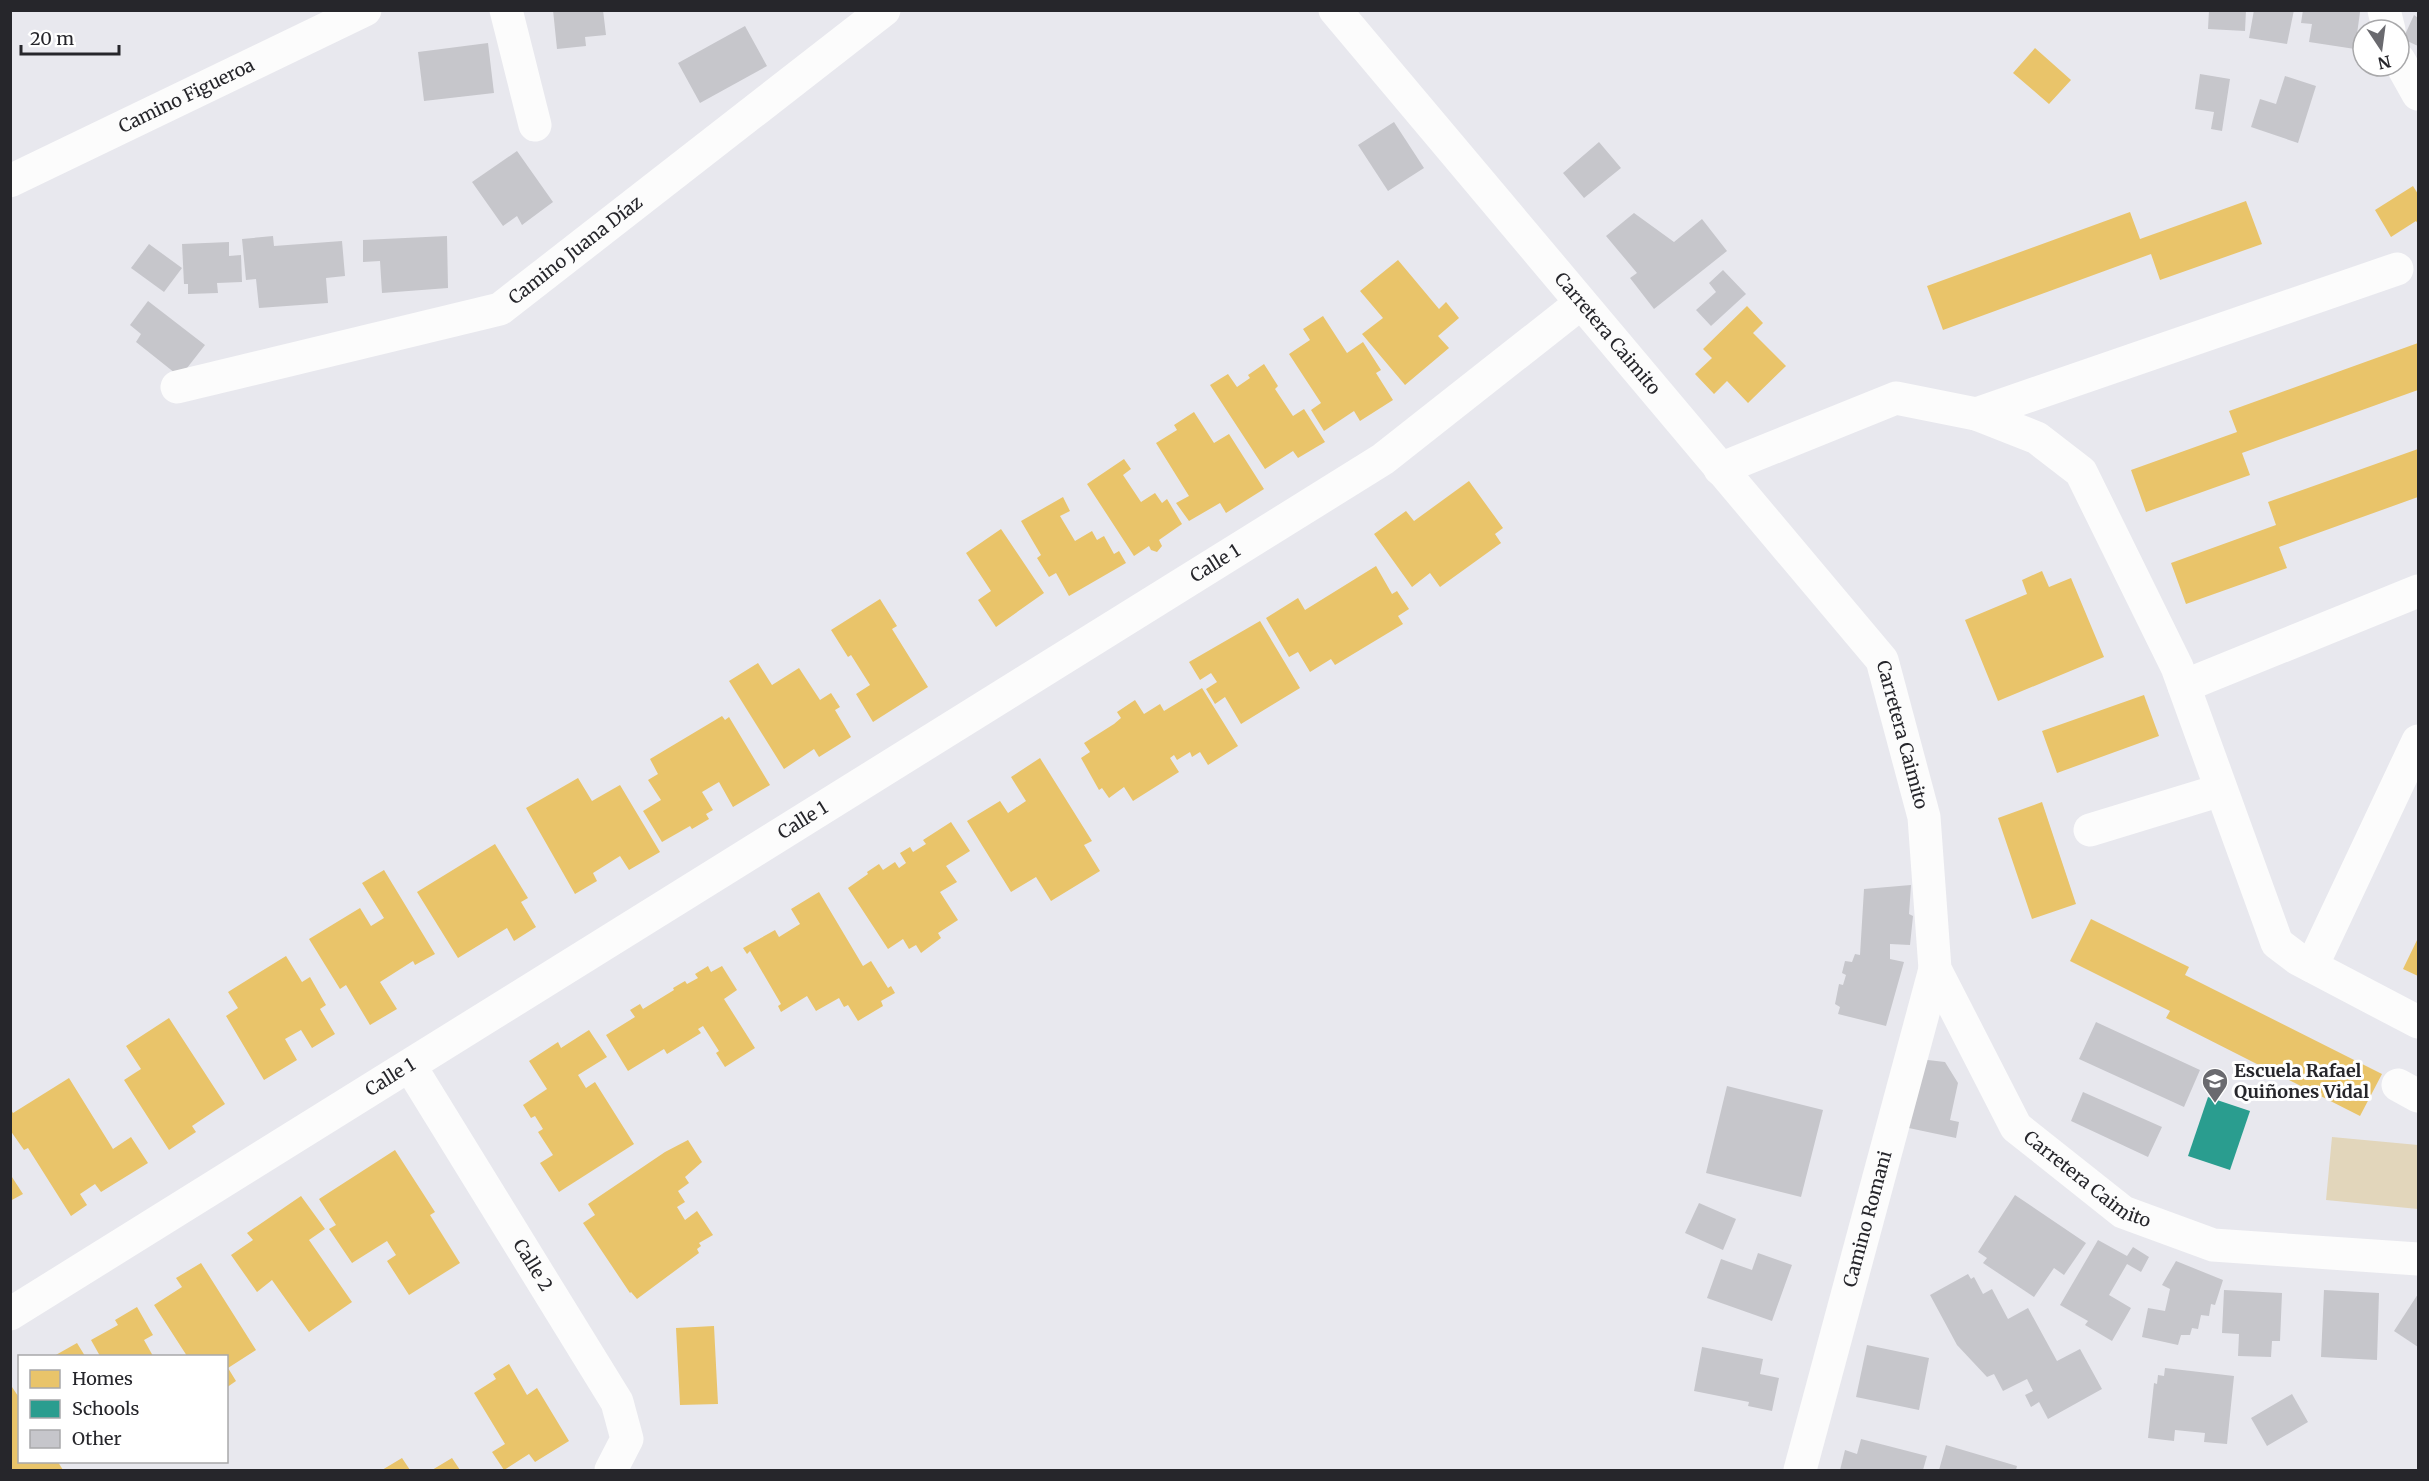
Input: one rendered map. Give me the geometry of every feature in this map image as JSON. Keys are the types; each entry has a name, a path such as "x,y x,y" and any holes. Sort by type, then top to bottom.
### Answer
{"street":[{"name":"Camino Figueroa","path":"10,181 365,10"},
{"path":"506,10 535,125"},
{"name":"Camino Juana Díaz","path":"177,387 500,309 884,10"},
{"name":"Carretera Caimito","path":"1335,10 1882,660 1924,817 1935,969 2016,1127 2123,1212 2214,1245 2418,1259"},
{"path":"2409,78 2418,94"},
{"path":"1976,414 2397,269"},
{"name":"Calle 1","path":"10,1314 1383,459 1581,303"},
{"path":"1720,469 1896,398 1976,414 2037,438 2081,472 2177,668 2277,943 2298,959 2418,1022"},
{"path":"2184,686 2418,591"},
{"path":"2312,966 2418,741"},
{"path":"2090,830 2221,790"},
{"name":"Camino Romani","path":"1800,1470 1935,969"},
{"name":"Calle 2","path":"410,1066 617,1402 627,1439 611,1470"}],"shaded area":[{"path":"2332,1137 2418,1145 2418,1209 2326,1200"}],"building: Homes":[{"path":"2035,48 2071,80 2049,104 2013,73"},
{"path":"2413,186 2418,194 2418,224 2416,221 2391,237 2375,210"},
{"path":"2246,201 2262,244 2160,280 2151,254 1943,330 1927,286 2130,212 2140,239"},
{"path":"1398,260 1439,309 1446,302 1459,318 1438,336 1449,348 1405,385 1362,334 1383,318 1360,291"},
{"path":"1747,306 1763,323 1753,333 1786,366 1748,403 1727,381 1714,394 1695,374 1712,358 1703,349"},
{"path":"1323,316 1347,353 1363,342 1381,370 1376,373 1393,400 1360,421 1354,411 1324,431 1311,410 1321,403 1289,354 1310,340 1303,329"},
{"path":"2418,343 2418,390 2242,453 2250,475 2146,512 2131,470 2237,432 2229,411"},
{"path":"1264,364 1278,386 1275,389 1293,416 1304,409 1325,442 1298,458 1293,451 1265,469 1210,385 1228,374 1237,387 1250,378 1248,375"},
{"path":"1194,412 1214,443 1229,434 1264,489 1226,513 1220,503 1189,521 1176,503 1189,496 1156,443 1177,430 1174,425"},
{"path":"2418,449 2418,497 2279,547 2287,568 2186,604 2171,563 2276,525 2268,502"},
{"path":"1124,459 1131,469 1123,475 1141,502 1155,493 1162,503 1167,499 1182,524 1159,540 1162,546 1157,552 1151,550 1149,546 1134,556 1087,484"},
{"path":"1469,481 1503,528 1495,534 1501,543 1440,587 1430,573 1412,587 1374,534 1406,511 1414,521"},
{"path":"1063,497 1070,511 1060,516 1075,541 1092,531 1097,540 1104,536 1114,554 1119,551 1126,563 1069,596 1056,573 1049,577 1037,558 1041,555 1021,521"},
{"path":"1001,529 1044,593 996,627 978,600 991,591 966,553"},
{"path":"1376,566 1392,594 1397,591 1409,609 1398,616 1403,624 1335,665 1331,659 1310,672 1298,652 1289,657 1266,618 1298,598 1305,610"},
{"path":"2042,571 2049,587 2071,578 2104,657 1998,701 1965,620 2027,594 2022,580"},
{"path":"880,599 897,626 892,629 928,687 873,722 856,694 870,685 851,655 848,657 831,630"},
{"path":"1260,621 1300,688 1241,724 1225,697 1215,704 1206,689 1217,682 1211,673 1200,680 1189,662"},
{"path":"758,663 772,685 799,668 820,700 831,693 840,707 835,710 851,737 819,757 814,749 784,769 729,681"},
{"path":"1202,688 1238,746 1208,765 1200,752 1192,757 1190,752 1177,760 1174,755 1170,758 1179,772 1133,801 1124,787 1109,798 1102,788 1099,790 1081,758 1090,752 1084,743 1114,724 1121,718 1117,712 1135,700 1144,714 1160,704 1164,711"},
{"path":"2144,695 2159,736 2057,773 2042,731"},
{"path":"722,716 725,720 729,717 770,785 733,807 719,782 702,792 713,810 706,814 709,819 692,829 690,826 662,842 643,811 661,800 648,780 658,774 650,759"},
{"path":"1040,758 1092,841 1084,845 1100,871 1051,901 1036,877 1011,892 967,821 1000,801 1008,813 1026,801 1011,777"},
{"path":"578,778 592,801 620,785 660,852 629,870 620,856 593,873 597,881 575,894 526,808"},
{"path":"2042,802 2076,904 2032,919 1998,818"},
{"path":"951,822 970,851 946,866 957,882 940,892 958,920 938,933 941,938 921,953 916,945 909,949 903,939 888,949 848,888 879,864 883,870 895,862 899,868 906,863 900,853 910,847 913,852 926,844 923,840"},
{"path":"495,844 528,898 521,902 536,927 514,941 507,928 458,958 417,892"},
{"path":"384,870 435,954 415,965 413,961 380,982 397,1009 370,1025 346,985 340,989 309,939 360,908 371,926 384,918 362,883"},
{"path":"819,892 863,966 871,961 888,988 891,986 895,993 881,1001 883,1006 858,1021 848,1005 844,1007 839,998 816,1011 807,996 781,1012 778,1006 781,1004 750,951 747,954 743,948 775,930 779,937 800,924 791,909"},
{"path":"2091,919 2189,967 2185,975 2382,1074 2360,1116 2166,1018 2170,1011 2070,961"},
{"path":"2418,938 2418,976 2403,969"},
{"path":"286,956 302,982 310,977 326,1005 320,1009 335,1034 312,1048 301,1030 285,1039 297,1060 264,1080 226,1016 238,1008 228,992"},
{"path":"708,966 711,972 722,966 737,990 724,999 755,1048 725,1067 716,1053 719,1051 703,1026 698,1029 701,1033 667,1054 664,1049 628,1071 606,1035 635,1017 630,1010 640,1004 643,1009 685,981 687,984 698,978 695,974"},
{"path":"169,1018 225,1104 192,1126 196,1132 169,1150 124,1080 141,1069 126,1046"},
{"path":"589,1030 607,1057 578,1075 586,1088 595,1082 634,1144 559,1192 540,1163 553,1155 538,1132 543,1129 535,1116 531,1118 523,1105 547,1089 529,1061 558,1042 561,1048"},
{"path":"69,1078 113,1149 131,1137 148,1163 101,1192 95,1184 80,1194 87,1205 71,1216 28,1148 24,1150 10,1130 10,1108 13,1113"},
{"path":"688,1140 702,1162 685,1177 689,1183 678,1191 685,1202 677,1207 685,1220 697,1211 713,1235 699,1243 701,1246 697,1249 699,1253 637,1299 630,1293 583,1223 595,1215 588,1204 665,1152"},
{"path":"395,1150 435,1212 430,1215 460,1263 409,1295 387,1261 396,1255 387,1241 352,1263 329,1229 336,1225 319,1199"},
{"path":"10,1174 23,1194 10,1201"},
{"path":"301,1196 325,1229 309,1240 352,1302 309,1332 272,1280 257,1292 231,1255 253,1240 247,1233"},
{"path":"201,1263 256,1350 228,1368 228,1355 186,1355 154,1305 182,1287 176,1278"},
{"path":"137,1307 153,1335 144,1340 152,1355 99,1355 91,1340 118,1325 115,1320"},
{"path":"714,1326 718,1404 680,1405 676,1328"},
{"path":"77,1343 84,1355 56,1355"},
{"path":"509,1364 527,1395 537,1388 569,1441 535,1462 529,1454 504,1470 492,1452 505,1444 474,1393 496,1379 493,1374"},
{"path":"228,1368 236,1381 228,1387"},
{"path":"10,1384 18,1396 18,1463 59,1463 63,1470 10,1470"},
{"path":"402,1458 410,1470 382,1470"},
{"path":"452,1458 460,1470 432,1470"}],"building: Schools":[{"path":"2208,1097 2250,1111 2230,1170 2188,1156"}],"building: Other":[{"path":"553,10 603,10 606,35 585,37 586,46 557,49"},
{"path":"2209,10 2246,10 2245,31 2208,29"},
{"path":"2254,10 2294,10 2287,44 2249,38"},
{"path":"2303,10 2360,12 2359,18 2351,18 2351,48 2309,42 2312,24 2301,23"},
{"path":"2414,15 2418,18 2418,46 2411,43 2411,22"},
{"path":"745,26 767,66 700,103 678,63"},
{"path":"488,43 494,93 424,101 418,52"},
{"path":"2200,74 2230,79 2222,131 2211,129 2214,112 2195,109"},
{"path":"2285,76 2316,86 2298,143 2251,127 2260,99 2276,104"},
{"path":"1394,122 1424,168 1388,191 1358,145"},
{"path":"1599,142 1621,168 1584,198 1563,173"},
{"path":"517,151 553,202 522,225 517,216 503,226 472,182"},
{"path":"1634,213 1674,242 1702,219 1727,251 1654,309 1630,278 1637,273 1606,236"},
{"path":"273,236 274,246 342,241 345,276 326,278 328,303 259,308 256,279 246,280 242,239"},
{"path":"447,236 448,288 382,293 380,261 363,262 363,240"},
{"path":"229,242 229,256 241,255 242,282 217,283 218,293 188,294 188,284 184,284 182,244"},
{"path":"149,244 182,268 164,292 131,268"},
{"path":"1723,270 1746,294 1711,326 1696,310 1716,292 1709,283"},
{"path":"148,301 205,345 180,377 136,342 141,334 130,325"},
{"path":"1911,885 1909,914 1913,916 1910,945 1890,944 1890,959 1904,962 1886,1026 1838,1014 1840,1007 1835,1004 1839,984 1843,985 1846,975 1842,973 1845,961 1852,962 1855,954 1860,955 1864,889"},
{"path":"2096,1022 2200,1070 2184,1107 2079,1059"},
{"path":"1919,1059 1945,1062 1958,1083 1950,1120 1959,1122 1956,1138 1904,1127"},
{"path":"1727,1086 1823,1110 1801,1197 1706,1173"},
{"path":"2083,1092 2162,1127 2148,1157 2071,1121"},
{"path":"2015,1195 2086,1243 2064,1275 2054,1268 2034,1297 1983,1263 1987,1258 1978,1252"},
{"path":"1699,1203 1736,1219 1723,1250 1685,1233"},
{"path":"2098,1240 2127,1256 2133,1247 2149,1257 2141,1272 2127,1264 2109,1295 2131,1308 2112,1341 2085,1325 2088,1321 2060,1305"},
{"path":"1758,1253 1792,1265 1772,1321 1707,1298 1721,1259 1752,1270"},
{"path":"2176,1261 2223,1280 2215,1305 2211,1304 2209,1316 2201,1315 2198,1329 2192,1328 2190,1335 2181,1335 2178,1345 2142,1337 2148,1308 2165,1311 2170,1289 2162,1285"},
{"path":"1968,1274 1971,1279 1974,1277 1983,1294 1992,1289 2008,1319 2028,1308 2057,1361 2080,1349 2102,1389 2048,1419 2039,1402 2031,1407 2025,1395 2033,1391 2027,1379 2003,1391 1994,1374 1987,1377 1957,1345 1930,1295"},
{"path":"2224,1290 2282,1293 2280,1341 2272,1341 2271,1357 2238,1356 2239,1334 2222,1333"},
{"path":"2324,1290 2379,1293 2377,1360 2321,1357"},
{"path":"2418,1294 2418,1347 2394,1331"},
{"path":"1867,1345 1929,1358 1919,1410 1856,1397"},
{"path":"1702,1347 1763,1359 1760,1374 1779,1378 1772,1411 1748,1406 1749,1402 1694,1391"},
{"path":"2165,1368 2234,1376 2227,1444 2204,1442 2205,1433 2175,1430 2174,1441 2148,1438 2154,1383 2157,1384 2158,1375 2164,1376"},
{"path":"2292,1394 2308,1422 2267,1446 2251,1418"},
{"path":"1861,1439 1927,1456 1923,1470 1840,1470 1845,1450 1857,1454"},
{"path":"1946,1445 2017,1466 2016,1470 1939,1470"}],"place":[{"name":"Escuela Rafael Quiñones Vidal","path":"2215,1104"}]}
